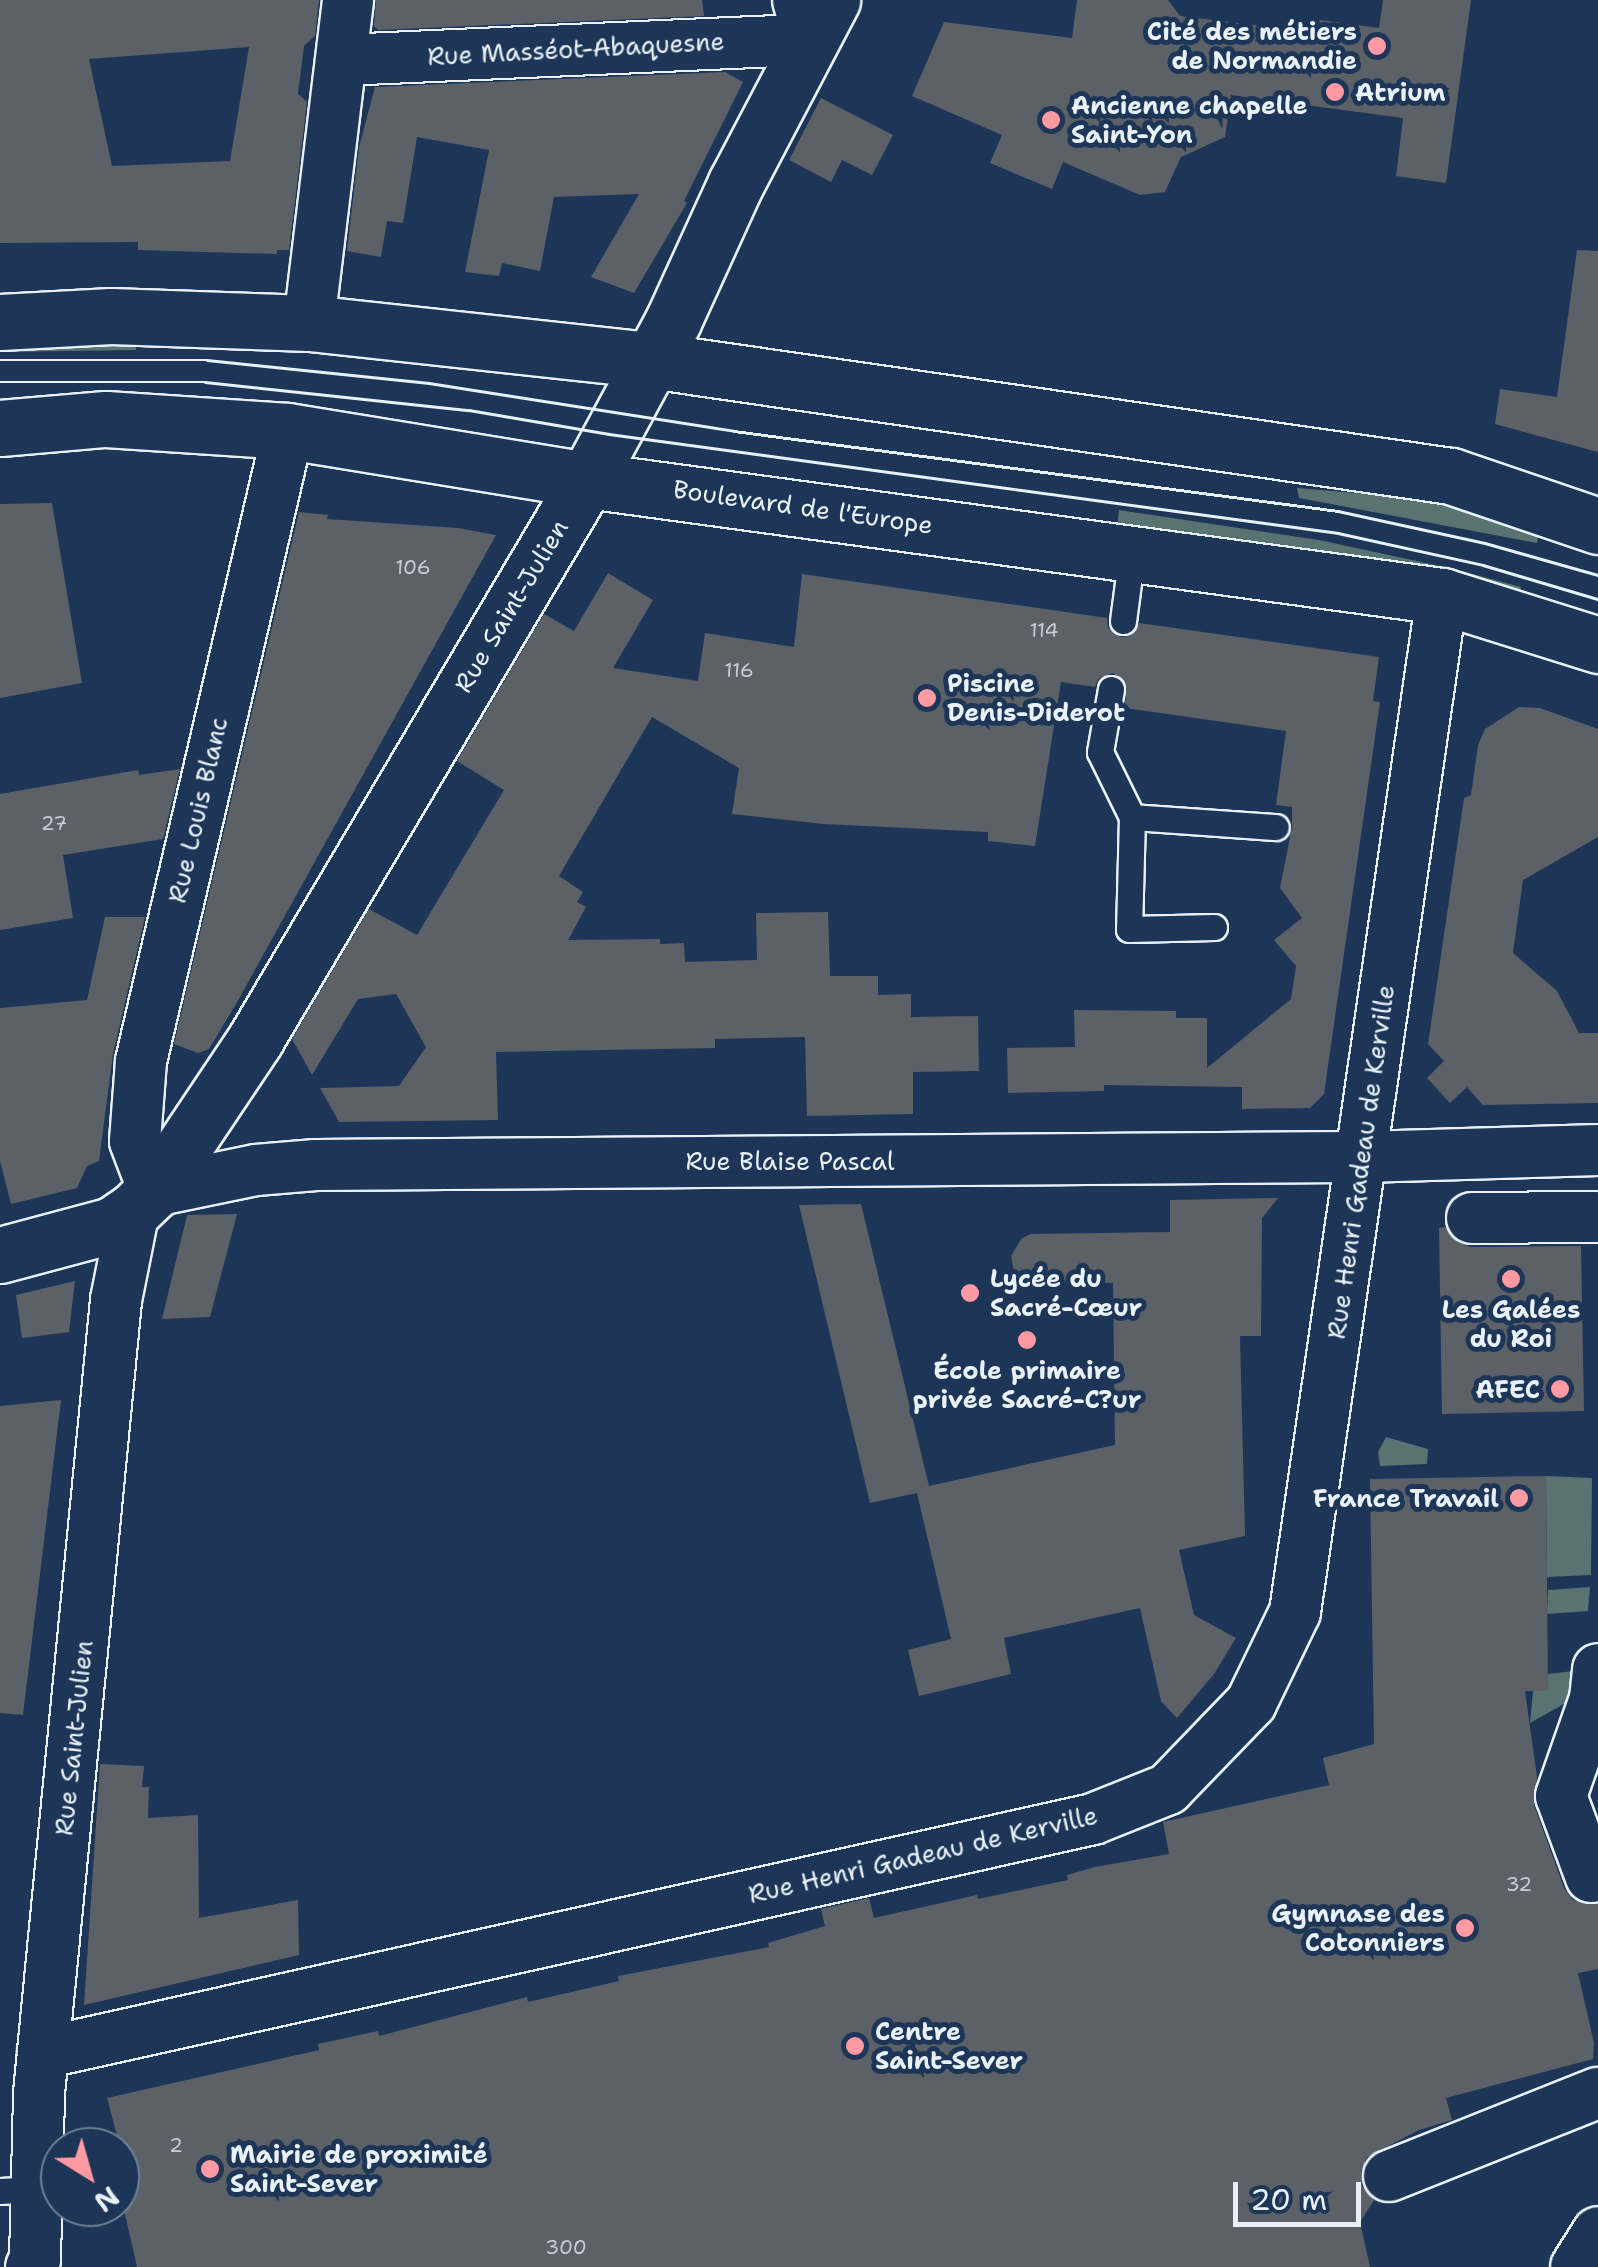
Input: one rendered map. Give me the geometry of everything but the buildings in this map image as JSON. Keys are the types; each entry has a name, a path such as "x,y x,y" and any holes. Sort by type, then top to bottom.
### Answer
{"main road":[{"name":"Rue Saint-Julien","path":"144,1200 255,1040 587,480 650,360 813,13"},
{"path":"0,322 111,316 309,323 650,360 1451,476 1598,526"},
{"name":"Boulevard de l'Europe","path":"0,428 106,419 288,430 587,480 1442,596 1598,646"},
{"name":"Rue Blaise Pascal","path":"0,1255 112,1225 144,1200"}],"street":[{"path":"309,323 348,0"},
{"name":"Rue Masséot-Abaquesne","path":"342,60 813,13"},
{"name":"Rue Louis Blanc","path":"144,1200 135,1140 140,1061 288,430"},
{"name":"Rue Henri Gadeau de Kerville","path":"43,2052 1093,1819 1168,1789 1250,1703 1294,1612 1442,596"},
{"name":"Rue Blaise Pascal","path":"144,1200 256,1170 316,1165 1363,1156 1597,1184"},
{"path":"1472,1211 1597,1184 1598,1256"},
{"name":"Rue Saint-Julien","path":"31,2267 18,2190 43,2052 116,1300 144,1200"},
{"path":"1592,1877 1562,1796 1594,1699 1598,1669"},
{"path":"1389,2176 1598,2093"},
{"path":"1576,2267 1598,2232"}],"lane":[{"path":"1123,620 1132,553"},
{"path":"1111,689 1100,752 1132,817 1129,930 1214,927"},
{"path":"1132,817 1276,827"}],"green space":[{"path":"137,333 136,350 0,352 0,341"},
{"path":"1297,488 1414,498 1540,525 1537,543 1299,498"},
{"path":"1119,510 1319,540 1454,569 1521,587 1520,594 1536,594 1532,608 1117,529"},
{"path":"1386,1437 1428,1449 1427,1464 1380,1466 1378,1452"},
{"path":"1546,1476 1592,1478 1591,1575 1547,1577"},
{"path":"1590,1587 1588,1611 1547,1614 1548,1590"},
{"path":"1573,1671 1569,1701 1530,1723 1533,1691 1548,1691 1548,1674"}],"tram line":[{"path":"0,360 207,360 429,383 734,431 1338,511 1485,543 1598,575"},
{"path":"0,382 205,382 469,410 609,434 1338,533 1483,565 1598,599"}],"place":[{"name":"Cité des métiers de Normandie","path":"1377,46"},
{"name":"Atrium","path":"1335,92"},
{"name":"Ancienne chapelle Saint-Yon","path":"1051,120"},
{"name":"Piscine Denis-Diderot","path":"927,698"},
{"name":"Les Galées du Roi","path":"1511,1279"},
{"name":"Lycée du Sacré-Cœur","path":"970,1293"},
{"name":"École primaire privée Sacré-C?ur","path":"1027,1340"},
{"name":"AFEC","path":"1560,1389"},
{"name":"France Travail","path":"1519,1498"},
{"name":"Gymnase des Cotonniers","path":"1465,1928"},
{"name":"Centre Saint-Sever","path":"855,2046"},
{"name":"Mairie de proximité Saint-Sever","path":"210,2169"}]}
